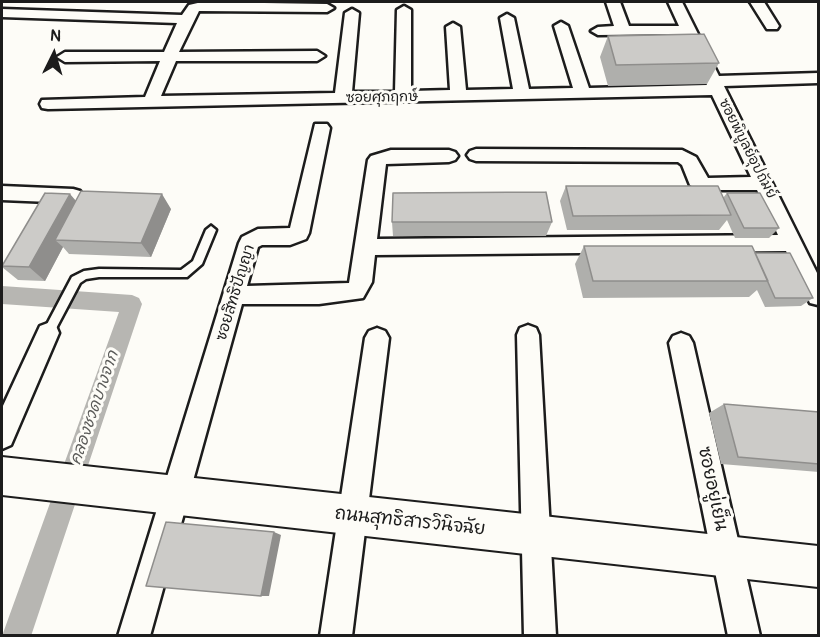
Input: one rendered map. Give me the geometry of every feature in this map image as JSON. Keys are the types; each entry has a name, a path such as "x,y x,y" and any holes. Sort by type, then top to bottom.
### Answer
{"street":[{"path":"614,2 623,31"},
{"name":"ซอยพิบูลย์อุปถัมย์","path":"675,2 819,296"},
{"path":"757,2 772,26"},
{"path":"150,103 186,19 194,8 205,5 327,8"},
{"path":"403,98 404,10"},
{"path":"2,27 7,13 186,19"},
{"path":"343,98 352,13"},
{"path":"507,18 522,95"},
{"path":"561,26 583,94"},
{"path":"453,27 459,97"},
{"path":"598,31 690,30"},
{"path":"65,57 317,56"},
{"name":"ซอยศุภฤกษ์","path":"48,104 583,94 819,78"},
{"name":"ซอยสิทธิปัญญา","path":"134,636 252,239 290,237 299,233 321,128"},
{"path":"476,155 682,156 690,161 697,180 705,185 765,183"},
{"path":"235,295 319,295 354,292 361,282 377,160 391,156 449,156"},
{"path":"2,193 73,196"},
{"path":"365,247 794,243"},
{"path":"2,436 48,333"},
{"path":"528,335 540,636"},
{"path":"336,636 377,338"},
{"name":"ซอยอยู่เย็น","path":"681,343 744,636"},
{"name":"ถนนสุทธิสารวินิจฉัย","path":"2,476 819,567"}],"lane":[{"path":"48,333 76,280 99,273 183,274 197,264 211,230"}],"building":[{"path":"704,34 719,63 616,65 608,36"},
{"path":"566,186 718,186 731,215 573,216"},
{"path":"81,191 162,194 141,243 55,240"},
{"path":"546,192 552,222 392,222 393,193"},
{"path":"45,193 70,194 29,267 2,266"},
{"path":"727,193 760,193 779,228 744,228"},
{"path":"584,246 752,246 768,281 593,281"},
{"path":"755,253 790,253 813,298 775,298"},
{"path":"724,404 819,412 819,464 738,457"},
{"path":"166,522 274,532 261,596 146,586"}],"waterway":[{"name":"คลองชวดบางจาก","path":"2,295 132,304 16,636"}]}
